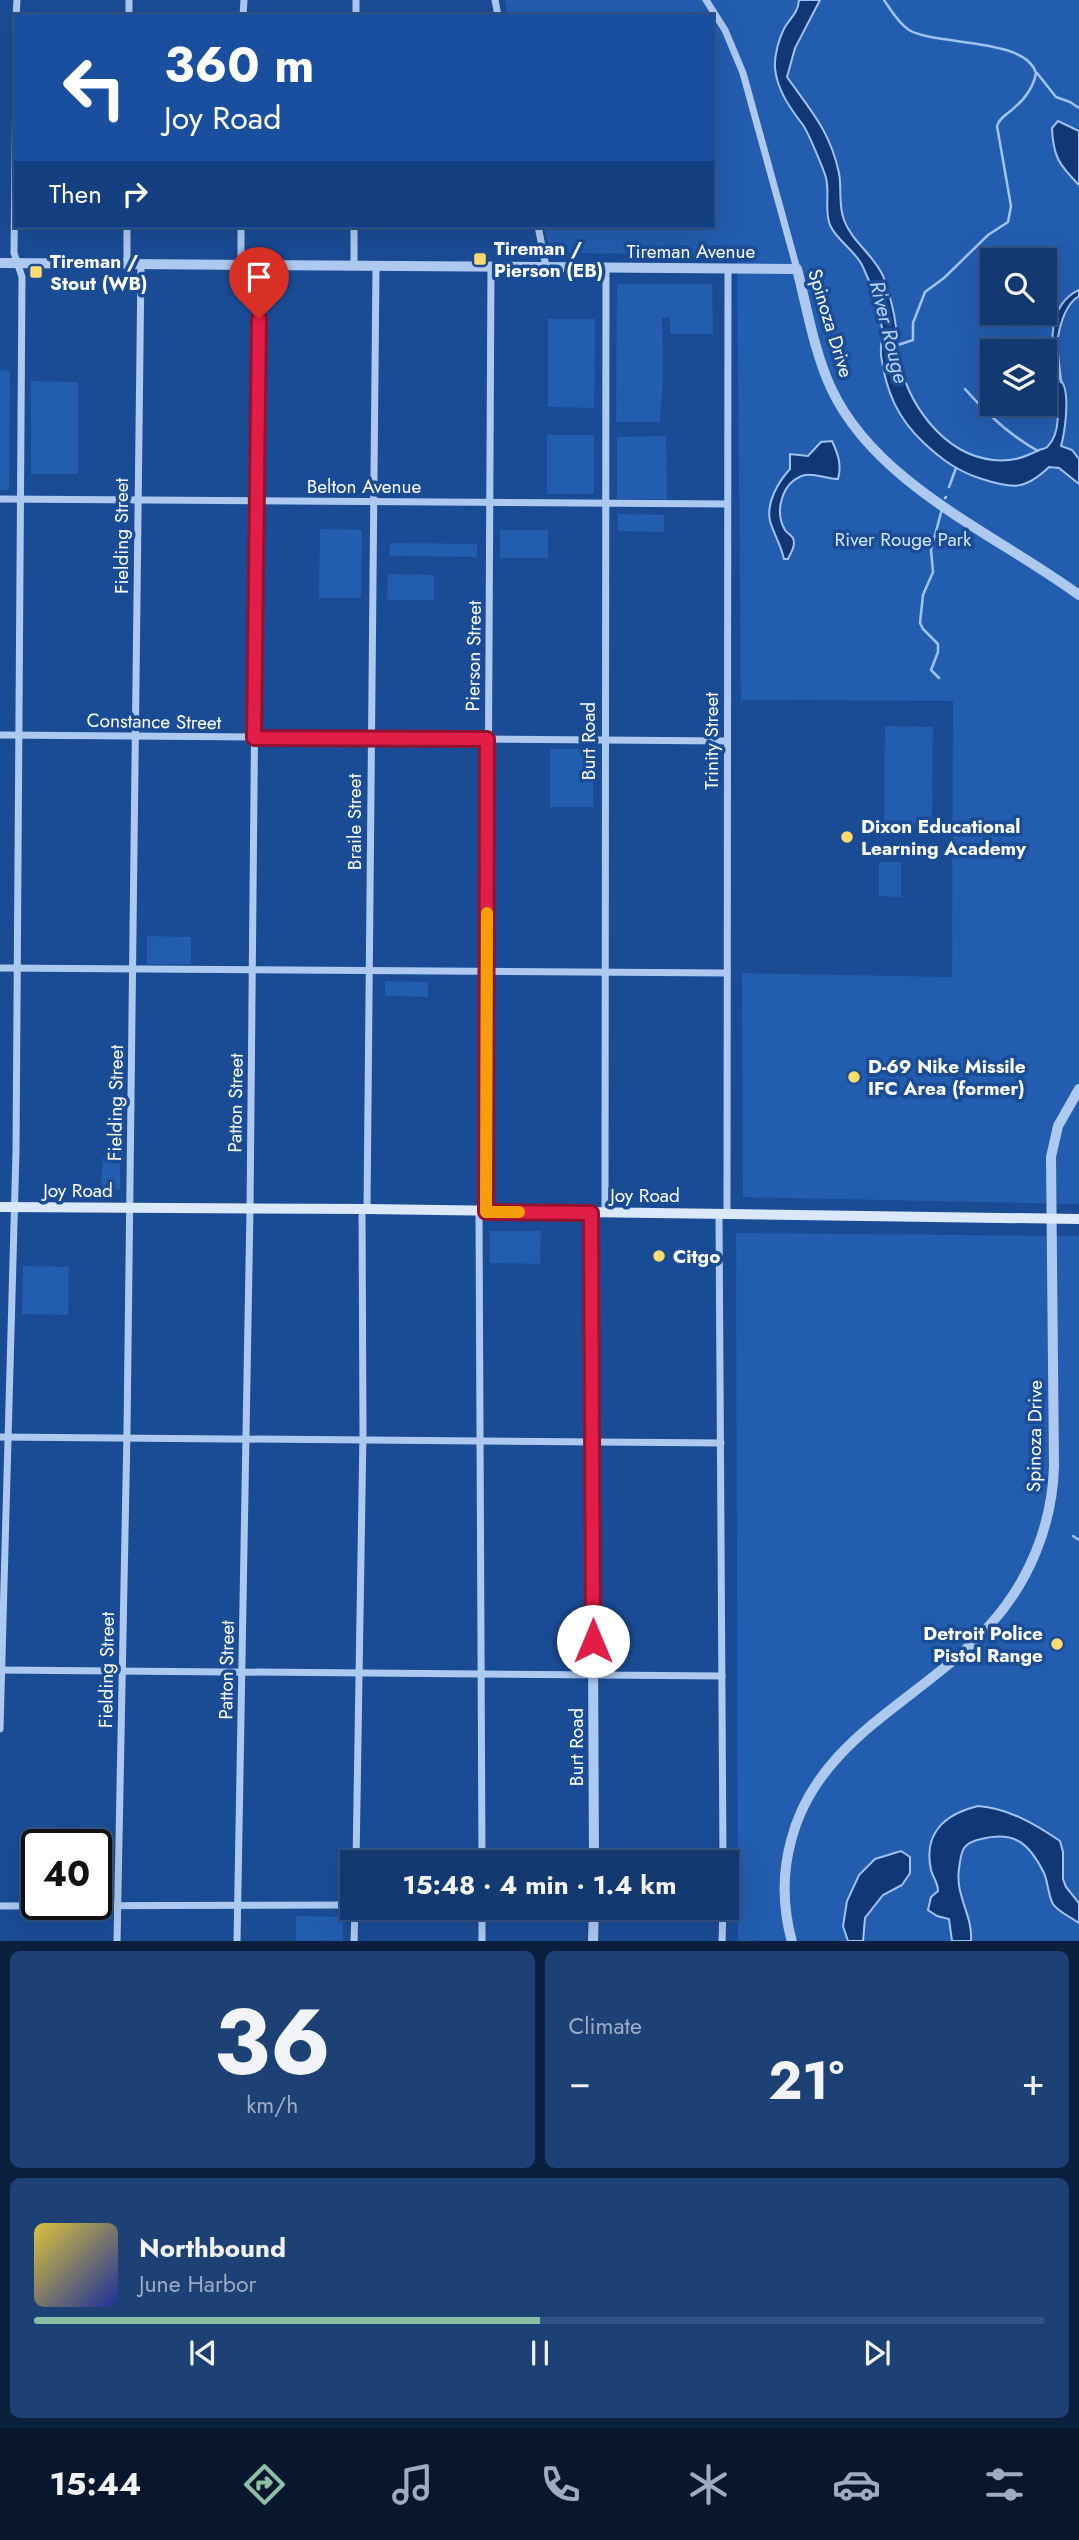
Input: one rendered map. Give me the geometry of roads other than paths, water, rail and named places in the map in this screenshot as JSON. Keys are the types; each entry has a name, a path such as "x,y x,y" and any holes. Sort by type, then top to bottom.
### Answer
{"main road":[{"name":"Joy Road","path":"0,1207 1079,1219"}],"street":[{"name":"Spinoza Drive","path":"706,0 725,30 743,74 817,348 831,388 855,427 877,454 909,482 1079,595"},
{"path":"0,1729 4,1437 15,1207 22,277 14,253 14,228"},
{"path":"127,228 127,265"},
{"path":"241,266 242,228"},
{"path":"0,263 354,267 354,228"},
{"path":"538,228 546,267"},
{"name":"Fielding Street","path":"117,1941 130,1208 141,265"},
{"name":"Patton Street","path":"237,1941 250,1209 259,266"},
{"name":"Tireman Avenue","path":"354,267 797,269"},
{"name":"Braile Street","path":"356,1850 370,972 376,267"},
{"name":"Pierson Street","path":"482,1850 481,1441 491,268"},
{"name":"Burt Road","path":"605,1213 606,268"},
{"name":"Trinity Street","path":"723,1850 721,1443 727,973 728,269"},
{"name":"Belton Avenue","path":"0,499 727,504"},
{"name":"Constance Street","path":"0,735 727,740"},
{"path":"0,968 727,973"},
{"name":"Spinoza Drive","path":"792,1941 785,1904 787,1861 796,1823 810,1793 829,1765 849,1744 969,1647 991,1625 1018,1589 1039,1544 1048,1516 1053,1478 1051,1157 1054,1138 1062,1118 1079,1089"},
{"name":"Burt Road","path":"591,1213 594,1850"},
{"path":"4,1437 721,1443"},
{"path":"1,1670 722,1676"},
{"path":"0,1906 340,1906"},
{"path":"353,1920 354,1941"},
{"path":"482,1920 482,1941"},
{"path":"593,1920 593,1941"},
{"path":"722,1941 723,1920"}],"water":[{"name":"River Rouge","path":"799,0 820,0 795,48 787,77 819,122 830,145 839,173 844,220 883,276 894,315 902,372 918,407 929,423 958,448 993,460 1022,457 1046,448 1056,432 1057,368 1066,399 1061,446 1072,450 1079,459 1079,484 1059,468 1049,467 1025,484 1010,486 966,473 931,449 900,414 883,368 882,328 872,289 860,261 830,225 825,174 803,125 785,98 776,76 775,58 779,42"},
{"path":"1058,121 1079,131 1079,185 1066,172 1056,153 1052,128"},
{"path":"1079,290 1079,296 1067,310 1057,341 1052,339 1054,325 1057,325 1057,315 1063,303"},
{"path":"832,441 839,460 838,479 805,475 791,483 782,498 782,522 794,544 788,559 784,559 770,521 774,493 790,469 790,454 808,456 821,442"},
{"path":"978,1806 1021,1818 1060,1841 1063,1852 1063,1879 1079,1903 1079,1923 1055,1907 1044,1873 1027,1848 1013,1838 993,1837 970,1843 962,1853 958,1879 971,1941 952,1941 949,1919 928,1910 931,1897 938,1891 931,1870 930,1846 939,1827 947,1820"},
{"path":"901,1851 910,1857 910,1873 902,1885 883,1895 865,1918 863,1941 848,1941 843,1926 847,1901 859,1875 875,1859"}],"waterway":[{"name":"River Rouge","path":"884,0 909,30 922,35 1015,53 1028,61 1036,73 1026,95 1002,117 997,126 1011,206 1008,222 988,235 944,278 925,292 913,323 913,340 895,346"},
{"path":"1037,73 1056,97 1079,108"},
{"path":"1057,347 1061,382"},
{"path":"965,389 999,423 1038,451"},
{"path":"949,487 956,468"},
{"path":"939,678 931,670 938,644 920,623 923,595 933,572 931,550 942,509"},
{"path":"1073,1536 1079,1540"}],"place":[{"name":"Tireman / Pierson (EB)","path":"480,259"},
{"name":"Tireman / Stout (WB)","path":"36,272"},
{"name":"Dixon Educational Learning Academy","path":"847,837"},
{"name":"D-69 Nike Missile IFC Area (former)","path":"854,1077"},
{"name":"Citgo","path":"659,1256"},
{"name":"Detroit Police Pistol Range","path":"1057,1644"}],"park label":[{"name":"River Rouge Park","path":"903,539"}]}
